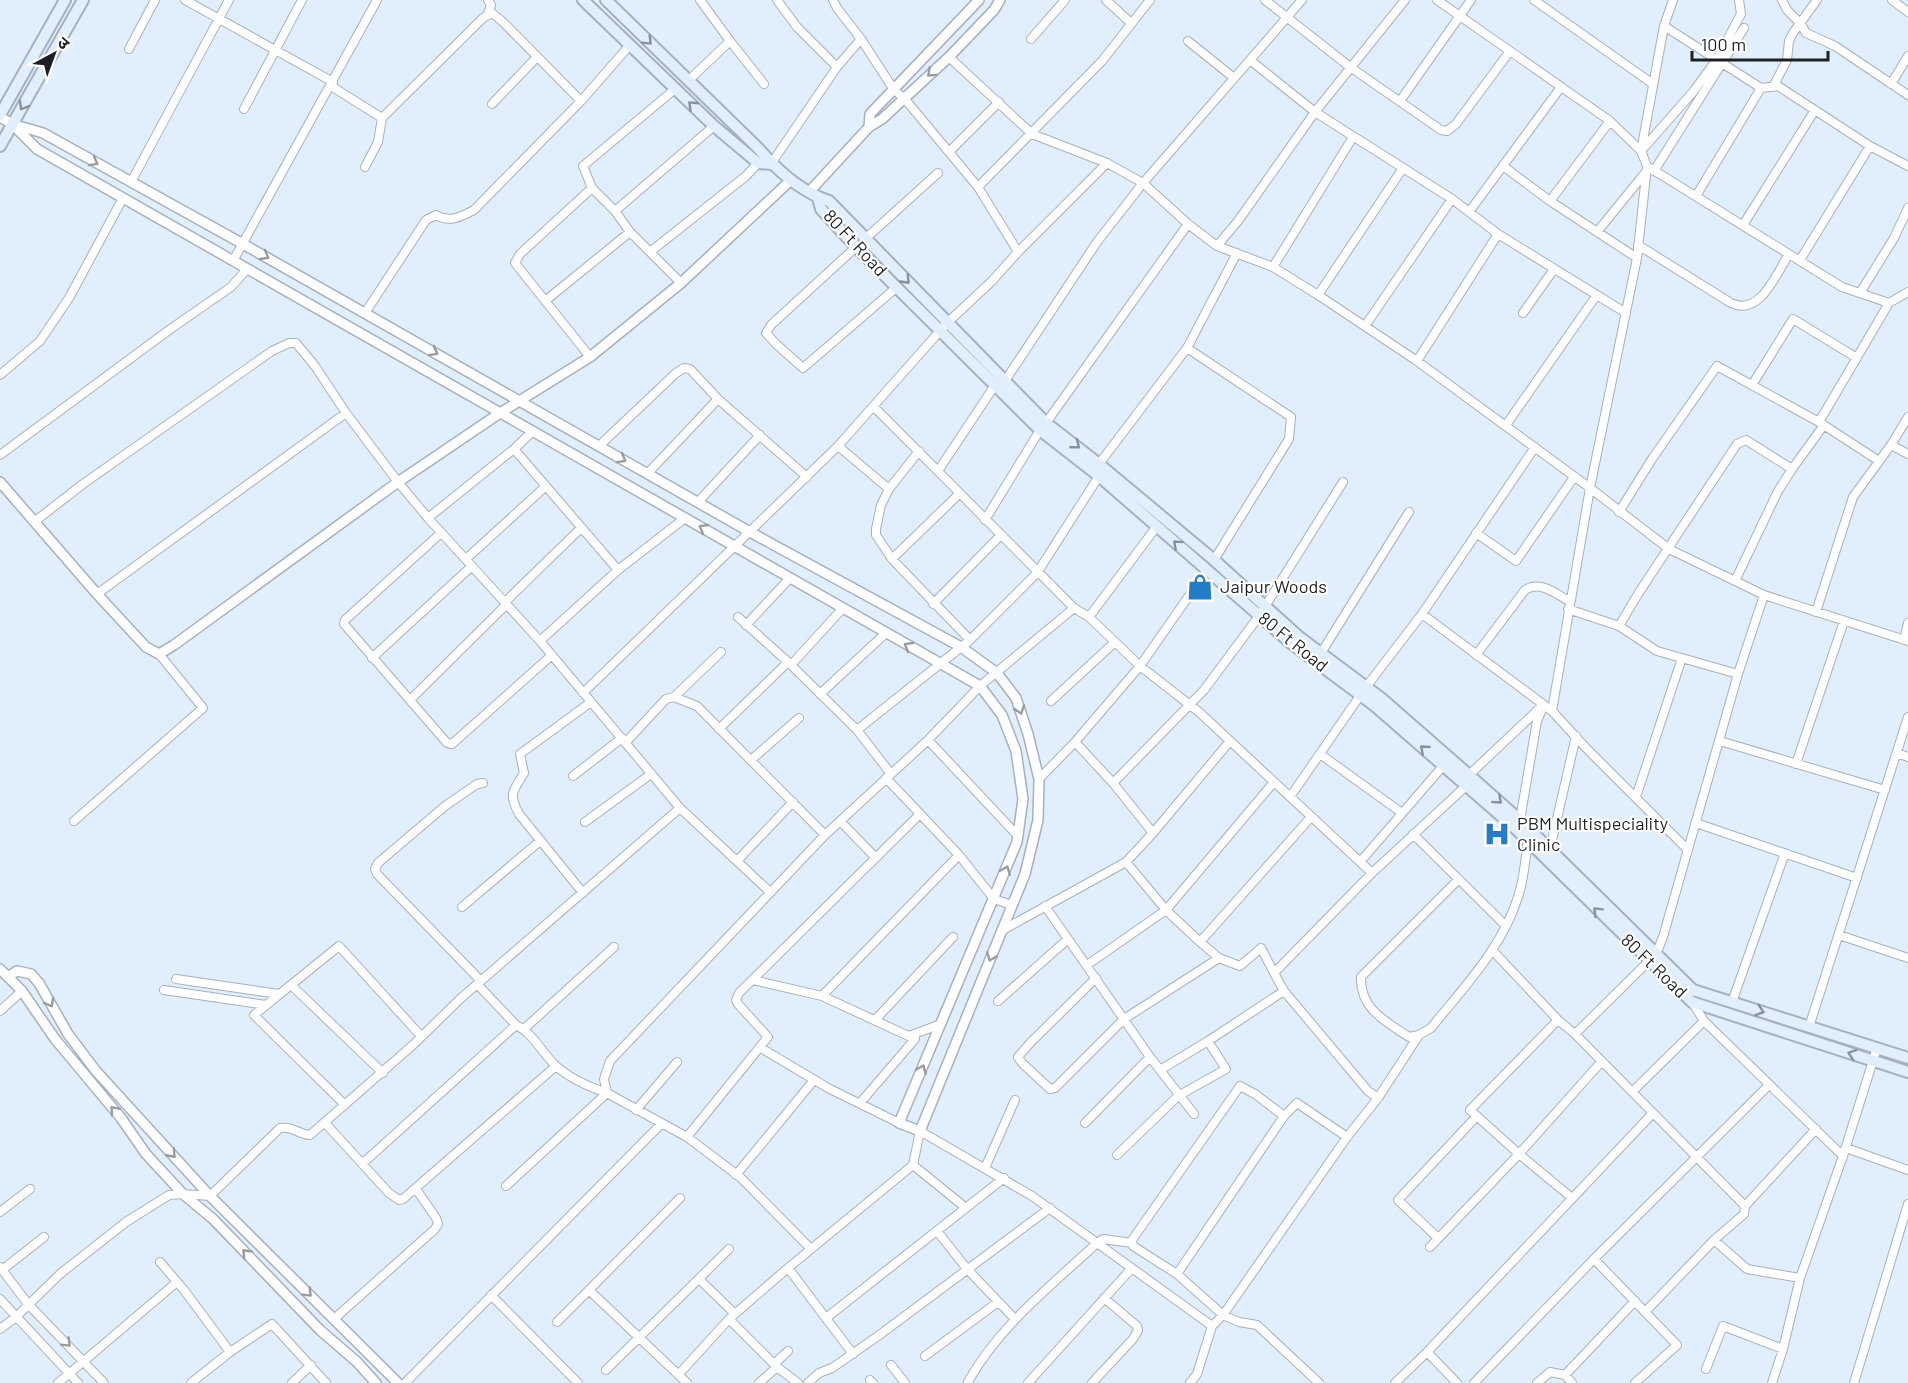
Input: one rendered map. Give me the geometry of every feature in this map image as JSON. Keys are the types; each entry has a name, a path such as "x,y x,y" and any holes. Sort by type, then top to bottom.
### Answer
{"main road":[{"path":"0,116 65,0"},
{"path":"0,146 83,0"},
{"path":"583,0 714,126 758,163 771,164"},
{"path":"606,0 758,148 771,164 814,195"},
{"name":"80 Ft Road","path":"814,195 821,209 861,243 1043,427 1207,570 1321,653 1443,766 1468,781 1528,842 1652,957 1693,990 1908,1058"},
{"name":"80 Ft Road","path":"861,243 897,287 943,327"},
{"name":"80 Ft Road","path":"1043,427 1099,464 1214,560 1292,644 1363,691 1468,781 1520,820 1550,849 1692,1002 1908,1072"}],"street":[{"path":"129,49 155,0"},
{"path":"185,0 332,84 382,118"},
{"path":"131,182 230,0"},
{"path":"244,108 302,0"},
{"path":"233,261 377,0"},
{"path":"486,16 491,5 488,0"},
{"path":"700,0 764,84"},
{"path":"777,0 797,27 837,67"},
{"path":"833,0 894,90 904,98 978,187 1018,252"},
{"path":"869,127 870,114 979,0"},
{"path":"814,195 869,127 882,119 949,57 994,10 1000,0"},
{"path":"1031,39 1065,0"},
{"path":"1106,0 1131,23"},
{"path":"978,187 1102,61 1150,0"},
{"path":"1265,0 1350,67 1441,130 1447,131 1456,124 1510,51"},
{"path":"938,471 1097,242 1143,183 1302,0"},
{"path":"1217,246 1238,221 1315,112 1405,0"},
{"path":"1437,0 1610,121 1641,151 1649,169 1637,258 1590,488 1552,711"},
{"path":"1400,101 1471,0"},
{"path":"1533,0 1653,84"},
{"path":"1641,151 1720,62 1741,14 1739,0"},
{"path":"1782,0 1787,10 1801,24 1806,33 1835,46 1908,95"},
{"path":"1773,87 1787,60 1789,41 1793,33 1817,0"},
{"path":"1892,0 1908,12"},
{"path":"1641,151 1670,1"},
{"path":"365,167 378,142 382,118 486,16 492,13 581,101"},
{"path":"1664,26 1761,88 1778,86 1870,146 1908,166"},
{"path":"1597,232 1649,169 1744,28"},
{"path":"771,164 837,67 861,39"},
{"path":"688,80 730,41"},
{"path":"1188,41 1234,78"},
{"path":"365,313 426,220 436,214 442,219 454,220 474,210 581,101 629,46"},
{"path":"1891,84 1908,56"},
{"path":"492,104 537,57"},
{"path":"949,57 1032,134 1107,163 1143,183 1188,224 1217,246 1273,267 1318,295 1417,361 1506,425 1669,549 1764,595 1906,641 1908,623"},
{"path":"1250,60 1315,112 1452,199 1498,234 1626,313"},
{"path":"1468,212 1561,87"},
{"path":"1696,196 1761,88"},
{"path":"675,89 583,166 592,188 681,283"},
{"path":"949,152 999,102"},
{"path":"1743,225 1815,110"},
{"path":"0,116 12,124 37,149 980,686 1002,715 1016,751 1023,799 1018,836 994,899 899,1123"},
{"path":"1550,201 1610,121"},
{"path":"12,124 43,134 131,182 960,647 997,673 1016,698 1040,779 1038,820 1025,874 920,1131 913,1165 732,1317 679,1374"},
{"path":"615,211 714,126"},
{"path":"1273,267 1353,137"},
{"path":"1800,260 1870,146"},
{"path":"650,252 746,176 758,163"},
{"path":"583,693 838,446 943,327 992,282 1018,252 1107,163"},
{"path":"1503,166 1550,201 1637,258"},
{"path":"1318,295 1403,168"},
{"path":"1649,169 1842,286 1889,303"},
{"path":"897,287 802,368 766,333 771,325 938,173"},
{"path":"159,654 398,482 500,413 590,357 681,283 791,180"},
{"path":"590,357 515,263 520,254 592,188"},
{"path":"0,375 40,341 69,298 123,198"},
{"path":"1365,326 1452,199"},
{"path":"1860,293 1894,238 1908,208"},
{"path":"985,520 1043,427 1188,224"},
{"path":"545,301 630,231"},
{"path":"1417,361 1498,234"},
{"path":"1638,245 1741,307 1760,300 1789,254"},
{"path":"857,730 970,640 1037,573 1099,476 1099,464 1187,348 1237,253"},
{"path":"0,456 168,330 231,287 247,269"},
{"path":"1523,313 1554,269"},
{"path":"1735,581 1778,491 1822,424 1889,303 1908,292"},
{"path":"1506,425 1596,296"},
{"path":"1752,385 1793,319 1857,358"},
{"path":"34,522 82,484 262,357 289,343 296,343 398,482 428,518 540,641 680,808 770,892"},
{"path":"1187,348 1291,417 1289,439 1214,560"},
{"path":"1619,512 1652,459 1717,366 1822,424 1879,461"},
{"path":"599,446 684,368 690,369 718,399 807,477"},
{"path":"648,473 718,399"},
{"path":"874,407 1074,608 1089,617 1140,666 1190,705 1372,873"},
{"path":"97,594 346,412"},
{"path":"1816,612 1853,497 1891,445 1908,417"},
{"path":"428,518 533,431"},
{"path":"698,502 760,435"},
{"path":"1619,626 1741,441 1746,441 1792,469"},
{"path":"1891,445 1908,454"},
{"path":"838,446 889,489"},
{"path":"1290,797 1363,691 1422,614 1535,447"},
{"path":"514,449 618,570"},
{"path":"919,451 889,489 881,505 876,535 892,559 970,640"},
{"path":"1476,533 1516,561 1574,477"},
{"path":"0,482 97,594 146,647 159,654 203,708 74,821"},
{"path":"1113,783 1204,690 1262,611 1343,482"},
{"path":"466,559 546,486"},
{"path":"892,559 959,494"},
{"path":"1321,653 1409,512"},
{"path":"540,641 618,570 685,518"},
{"path":"1089,617 1157,526"},
{"path":"410,700 581,528"},
{"path":"441,532 344,622 372,658 449,745 552,655"},
{"path":"933,604 1001,535"},
{"path":"372,658 472,566"},
{"path":"1040,779 1076,742 1140,666 1207,570"},
{"path":"746,625 790,578"},
{"path":"1476,655 1525,590 1531,586 1544,587 1569,605 1619,626 1657,651 1738,674"},
{"path":"1575,1034 1652,957 1663,937 1738,674 1764,595"},
{"path":"719,729 843,608"},
{"path":"607,1093 604,1079 610,1061 770,892 825,835 928,740 980,686 1074,608"},
{"path":"1422,614 1552,711 1688,850"},
{"path":"738,617 857,730 889,776 920,814 959,855 994,899 1012,905"},
{"path":"1796,764 1844,621"},
{"path":"820,694 886,633"},
{"path":"1051,702 1115,642"},
{"path":"573,776 624,740 666,699 674,697 721,652"},
{"path":"1636,797 1682,658"},
{"path":"674,697 697,706 825,835"},
{"path":"583,893 519,814 512,801 512,793 524,773 520,754 591,702"},
{"path":"1274,973 1372,873 1544,705"},
{"path":"1520,820 1537,721 1544,705"},
{"path":"1809,1027 1908,717"},
{"path":"751,760 799,718"},
{"path":"1550,849 1576,736"},
{"path":"928,740 1018,836"},
{"path":"1001,931 1126,862 1230,741"},
{"path":"1720,741 1885,789"},
{"path":"1076,742 1153,833"},
{"path":"1897,753 1908,757"},
{"path":"1320,754 1402,813"},
{"path":"1360,862 1443,766"},
{"path":"585,822 651,774"},
{"path":"1087,965 1166,910 1274,782"},
{"path":"483,783 477,784 445,806 378,863 375,869 377,874 480,983 516,1025 524,1029 556,1066 584,1084 607,1093 687,1137 736,1174 812,1248"},
{"path":"737,861 793,802"},
{"path":"0,1329 16,1317 60,1274 126,1222 169,1195 210,1196 280,1128 290,1127 310,1135 383,1073 459,999 680,808"},
{"path":"687,1137 767,1040 767,1034 738,1004 736,1000 739,993 920,814"},
{"path":"1200,942 1311,817"},
{"path":"840,821 876,858"},
{"path":"1696,823 1857,878"},
{"path":"1413,834 1506,926"},
{"path":"462,907 540,841"},
{"path":"1458,880 1361,976 1361,989 1375,1014 1409,1037 1419,1035 1431,1028 1493,951 1519,896 1528,842"},
{"path":"1732,1002 1785,853"},
{"path":"822,996 959,855"},
{"path":"1126,862 1166,910 1219,958 1240,966 1261,948 1284,991 1368,1091 1378,1098"},
{"path":"1046,906 1150,1057 1194,1114"},
{"path":"1839,935 1908,958"},
{"path":"875,1020 953,937"},
{"path":"998,1001 1068,939"},
{"path":"345,1105 254,1015 339,946 421,1036"},
{"path":"524,1029 614,947"},
{"path":"1493,951 1558,1020 1575,1034 1745,1206"},
{"path":"1096,978 1018,1057 1050,1089 1055,1088 1124,1019 1219,958"},
{"path":"0,969 22,991 55,1039 122,1118 146,1154 183,1194 213,1219 320,1330 357,1362 376,1383"},
{"path":"0,984 17,971 31,974 39,983 68,1034 96,1071 210,1196 398,1383"},
{"path":"176,979 279,994"},
{"path":"753,980 822,996 915,1039 860,1103"},
{"path":"291,985 383,1073"},
{"path":"164,990 266,1005"},
{"path":"0,1011 22,991"},
{"path":"1160,1070 1284,991"},
{"path":"1692,1002 1704,1021 1815,1130 1844,1152 1908,1170"},
{"path":"1558,1020 1470,1110 1572,1198"},
{"path":"1632,1092 1704,1021"},
{"path":"909,1036 941,1024"},
{"path":"362,1164 516,1025"},
{"path":"1190,1383 1197,1374 1212,1326 1223,1315 1347,1137 1378,1098 1419,1035"},
{"path":"1117,1155 1178,1096 1226,1070 1208,1041"},
{"path":"761,1048 814,1080 899,1123 920,1131 1004,1178 1050,1208 1212,1326"},
{"path":"1772,1383 1783,1349 1800,1278 1877,1048"},
{"path":"1085,1123 1150,1057"},
{"path":"1430,1247 1519,1154 1602,1061"},
{"path":"636,1110 677,1062"},
{"path":"325,1123 389,1193 399,1200 416,1189 556,1066"},
{"path":"736,1174 814,1080"},
{"path":"1474,1383 1769,1084"},
{"path":"1132,1243 1240,1086 1284,1116"},
{"path":"506,1186 607,1093"},
{"path":"985,1168 1015,1100"},
{"path":"1177,1274 1284,1116 1297,1103 1347,1137"},
{"path":"1395,1383 1653,1113"},
{"path":"1438,1238 1398,1200 1477,1116"},
{"path":"405,1383 662,1124"},
{"path":"1645,1312 1714,1240 1744,1214 1745,1206 1815,1130"},
{"path":"913,1165 966,1208"},
{"path":"826,1318 1004,1178"},
{"path":"0,1212 30,1189"},
{"path":"334,1319 435,1229 438,1224 436,1218 416,1189"},
{"path":"557,1322 680,1198"},
{"path":"1854,1383 1908,1204"},
{"path":"808,1383 819,1373 832,1368 853,1354 1050,1208"},
{"path":"937,1231 967,1269 1015,1319"},
{"path":"44,1237 1,1268 28,1304 104,1383"},
{"path":"968,1383 978,1363 1015,1319 1103,1239 1132,1243 1133,1246 1177,1274 1223,1315 1239,1322 1257,1325 1320,1383"},
{"path":"1714,1240 1747,1269 1800,1278"},
{"path":"606,1370 729,1250"},
{"path":"1594,1259 1677,1345 1635,1383"},
{"path":"160,1262 230,1352"},
{"path":"788,1268 853,1354"},
{"path":"1028,1383 1131,1269"},
{"path":"699,1279 775,1365 798,1383"},
{"path":"58,1383 177,1281"},
{"path":"589,1290 687,1383"},
{"path":"491,1295 578,1383"},
{"path":"1092,1383 1138,1330 1137,1326 1104,1298"},
{"path":"0,1299 78,1383"},
{"path":"1565,1375 1635,1301"},
{"path":"924,1356 998,1302"},
{"path":"191,1383 272,1323 326,1383"},
{"path":"1714,1323 1783,1349"},
{"path":"1706,1370 1723,1326"},
{"path":"759,1383 788,1351"},
{"path":"1427,1352 1457,1383"},
{"path":"292,1383 311,1365"},
{"path":"891,1365 905,1383"},
{"path":"1537,1383 1550,1372 1565,1375 1572,1383"}],"place":[{"name":"Jaipur Woods","path":"1200,587"},
{"name":"PBM Multispeciality Clinic","path":"1497,834"}]}
